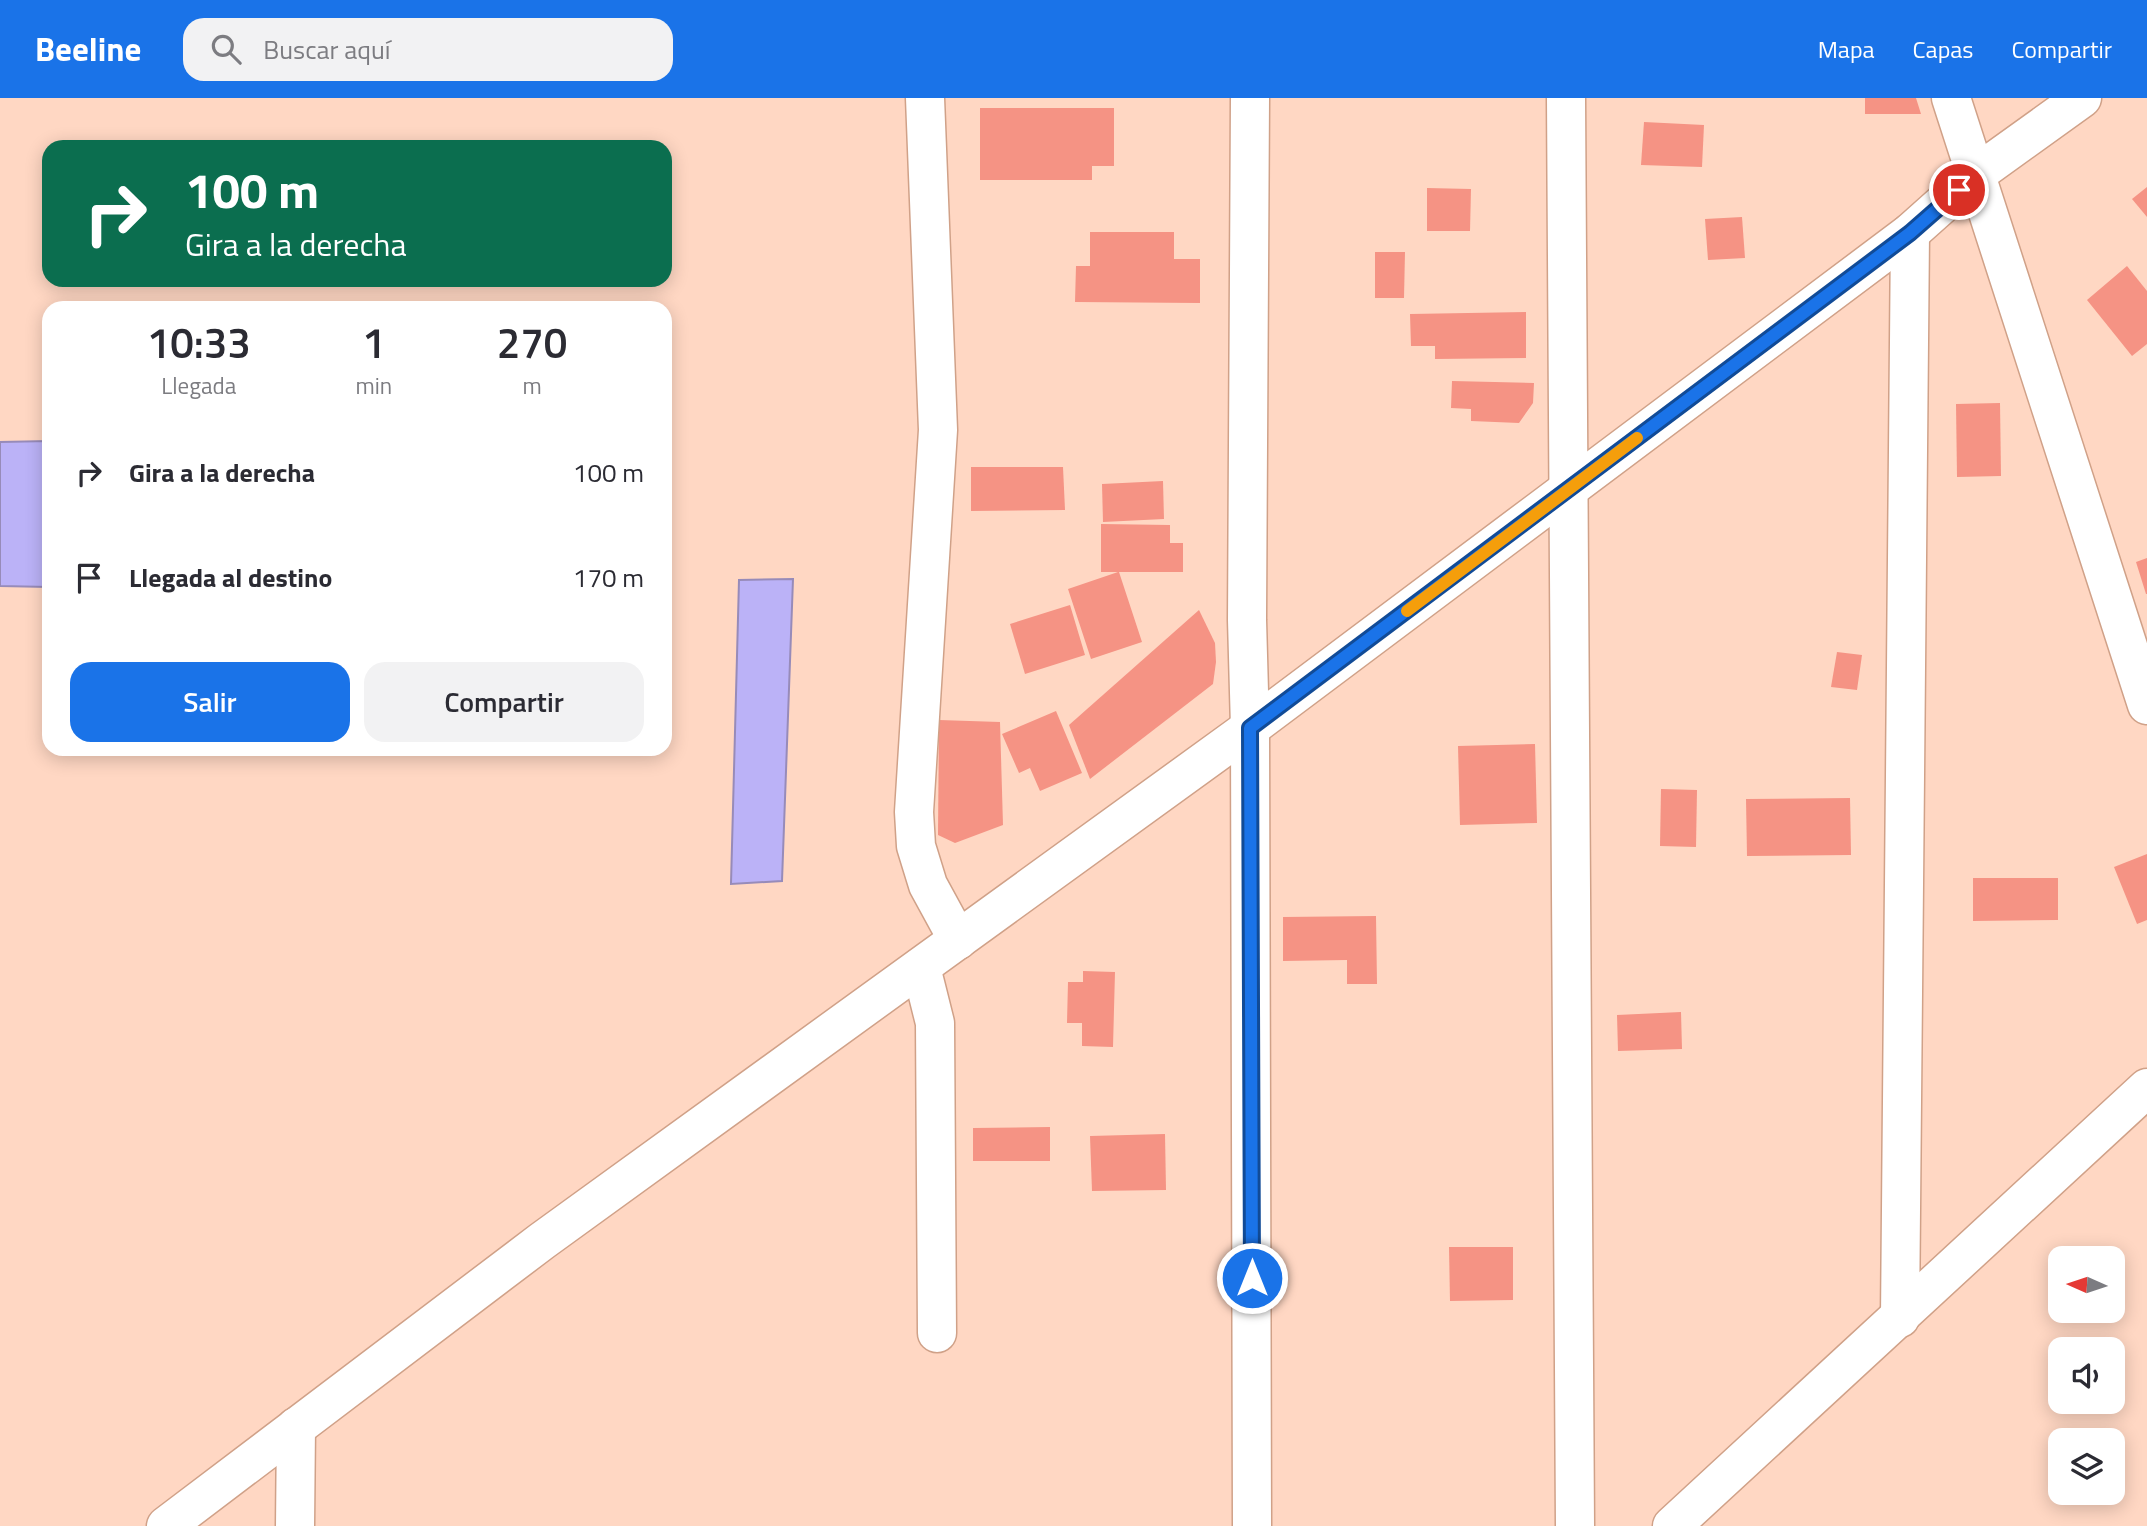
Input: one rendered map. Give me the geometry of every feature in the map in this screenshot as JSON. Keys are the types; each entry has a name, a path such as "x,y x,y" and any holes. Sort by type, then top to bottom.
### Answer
{"street":[{"path":"925,98 938,430 914,812 916,846 928,885 958,940"},
{"path":"1250,98 1247,607 1250,728 1252,1526"},
{"path":"1566,98 1576,1526"},
{"path":"1951,98 2147,705"},
{"path":"166,1526 542,1241 1250,728 1910,233 1975,175 2082,98"},
{"path":"1900,1318 1910,233"},
{"path":"921,967 935,1023 937,1333"},
{"path":"1672,1526 2147,1088"},
{"path":"295,1526 296,1427"}],"shaded area":[{"path":"42,441 42,587 0,586 0,442"},
{"path":"793,579 782,881 731,884 739,580"}],"building":[{"path":"1865,98 1916,98 1921,114 1865,114"},
{"path":"980,108 1114,108 1114,166 1092,166 1092,180 980,180"},
{"path":"1644,122 1704,125 1702,167 1641,165"},
{"path":"2147,187 2147,217 2132,199"},
{"path":"1427,188 1471,189 1470,231 1427,231"},
{"path":"1742,217 1745,258 1708,260 1705,219"},
{"path":"1090,232 1174,232 1174,259 1200,259 1200,303 1075,302 1076,266 1090,266"},
{"path":"1375,252 1405,252 1404,298 1375,298"},
{"path":"2127,266 2147,291 2147,344 2132,356 2087,300"},
{"path":"1526,312 1526,358 1435,359 1435,346 1411,346 1410,314"},
{"path":"1452,381 1534,383 1533,403 1519,423 1471,421 1471,409 1451,408"},
{"path":"2000,403 2001,476 1957,477 1956,404"},
{"path":"971,467 1063,467 1065,510 971,511"},
{"path":"1163,481 1164,519 1103,522 1102,484"},
{"path":"1101,524 1170,525 1170,543 1183,543 1183,572 1119,572 1142,642 1091,659 1068,589 1118,572 1101,572"},
{"path":"2147,558 2147,594 2146,594 2136,562"},
{"path":"1070,605 1085,655 1025,674 1010,624"},
{"path":"1199,610 1215,643 1213,684 1090,779 1069,725"},
{"path":"1837,652 1862,655 1857,690 1831,687"},
{"path":"1056,711 1082,773 1040,791 1030,768 1019,773 1002,734"},
{"path":"939,720 1000,722 1003,825 955,843 938,835"},
{"path":"1535,744 1537,823 1460,825 1458,746"},
{"path":"1661,789 1697,790 1696,847 1660,846"},
{"path":"1850,798 1851,855 1747,856 1746,799"},
{"path":"2147,854 2147,920 2137,924 2114,867"},
{"path":"1973,878 2058,878 2058,920 1973,921"},
{"path":"1376,916 1377,984 1347,984 1347,960 1283,961 1283,917"},
{"path":"1083,971 1115,972 1113,1047 1082,1046 1082,1023 1067,1023 1068,982 1083,982"},
{"path":"1681,1012 1682,1049 1618,1051 1617,1015"},
{"path":"1050,1127 1050,1161 973,1161 973,1128"},
{"path":"1165,1134 1166,1190 1092,1191 1090,1136"},
{"path":"1449,1247 1513,1247 1513,1300 1450,1301"}],"slow traffic":[{"path":"1407,611 1637,438"}],"route":[{"path":"1252,1278 1250,728 1910,233 1959,190"}]}
